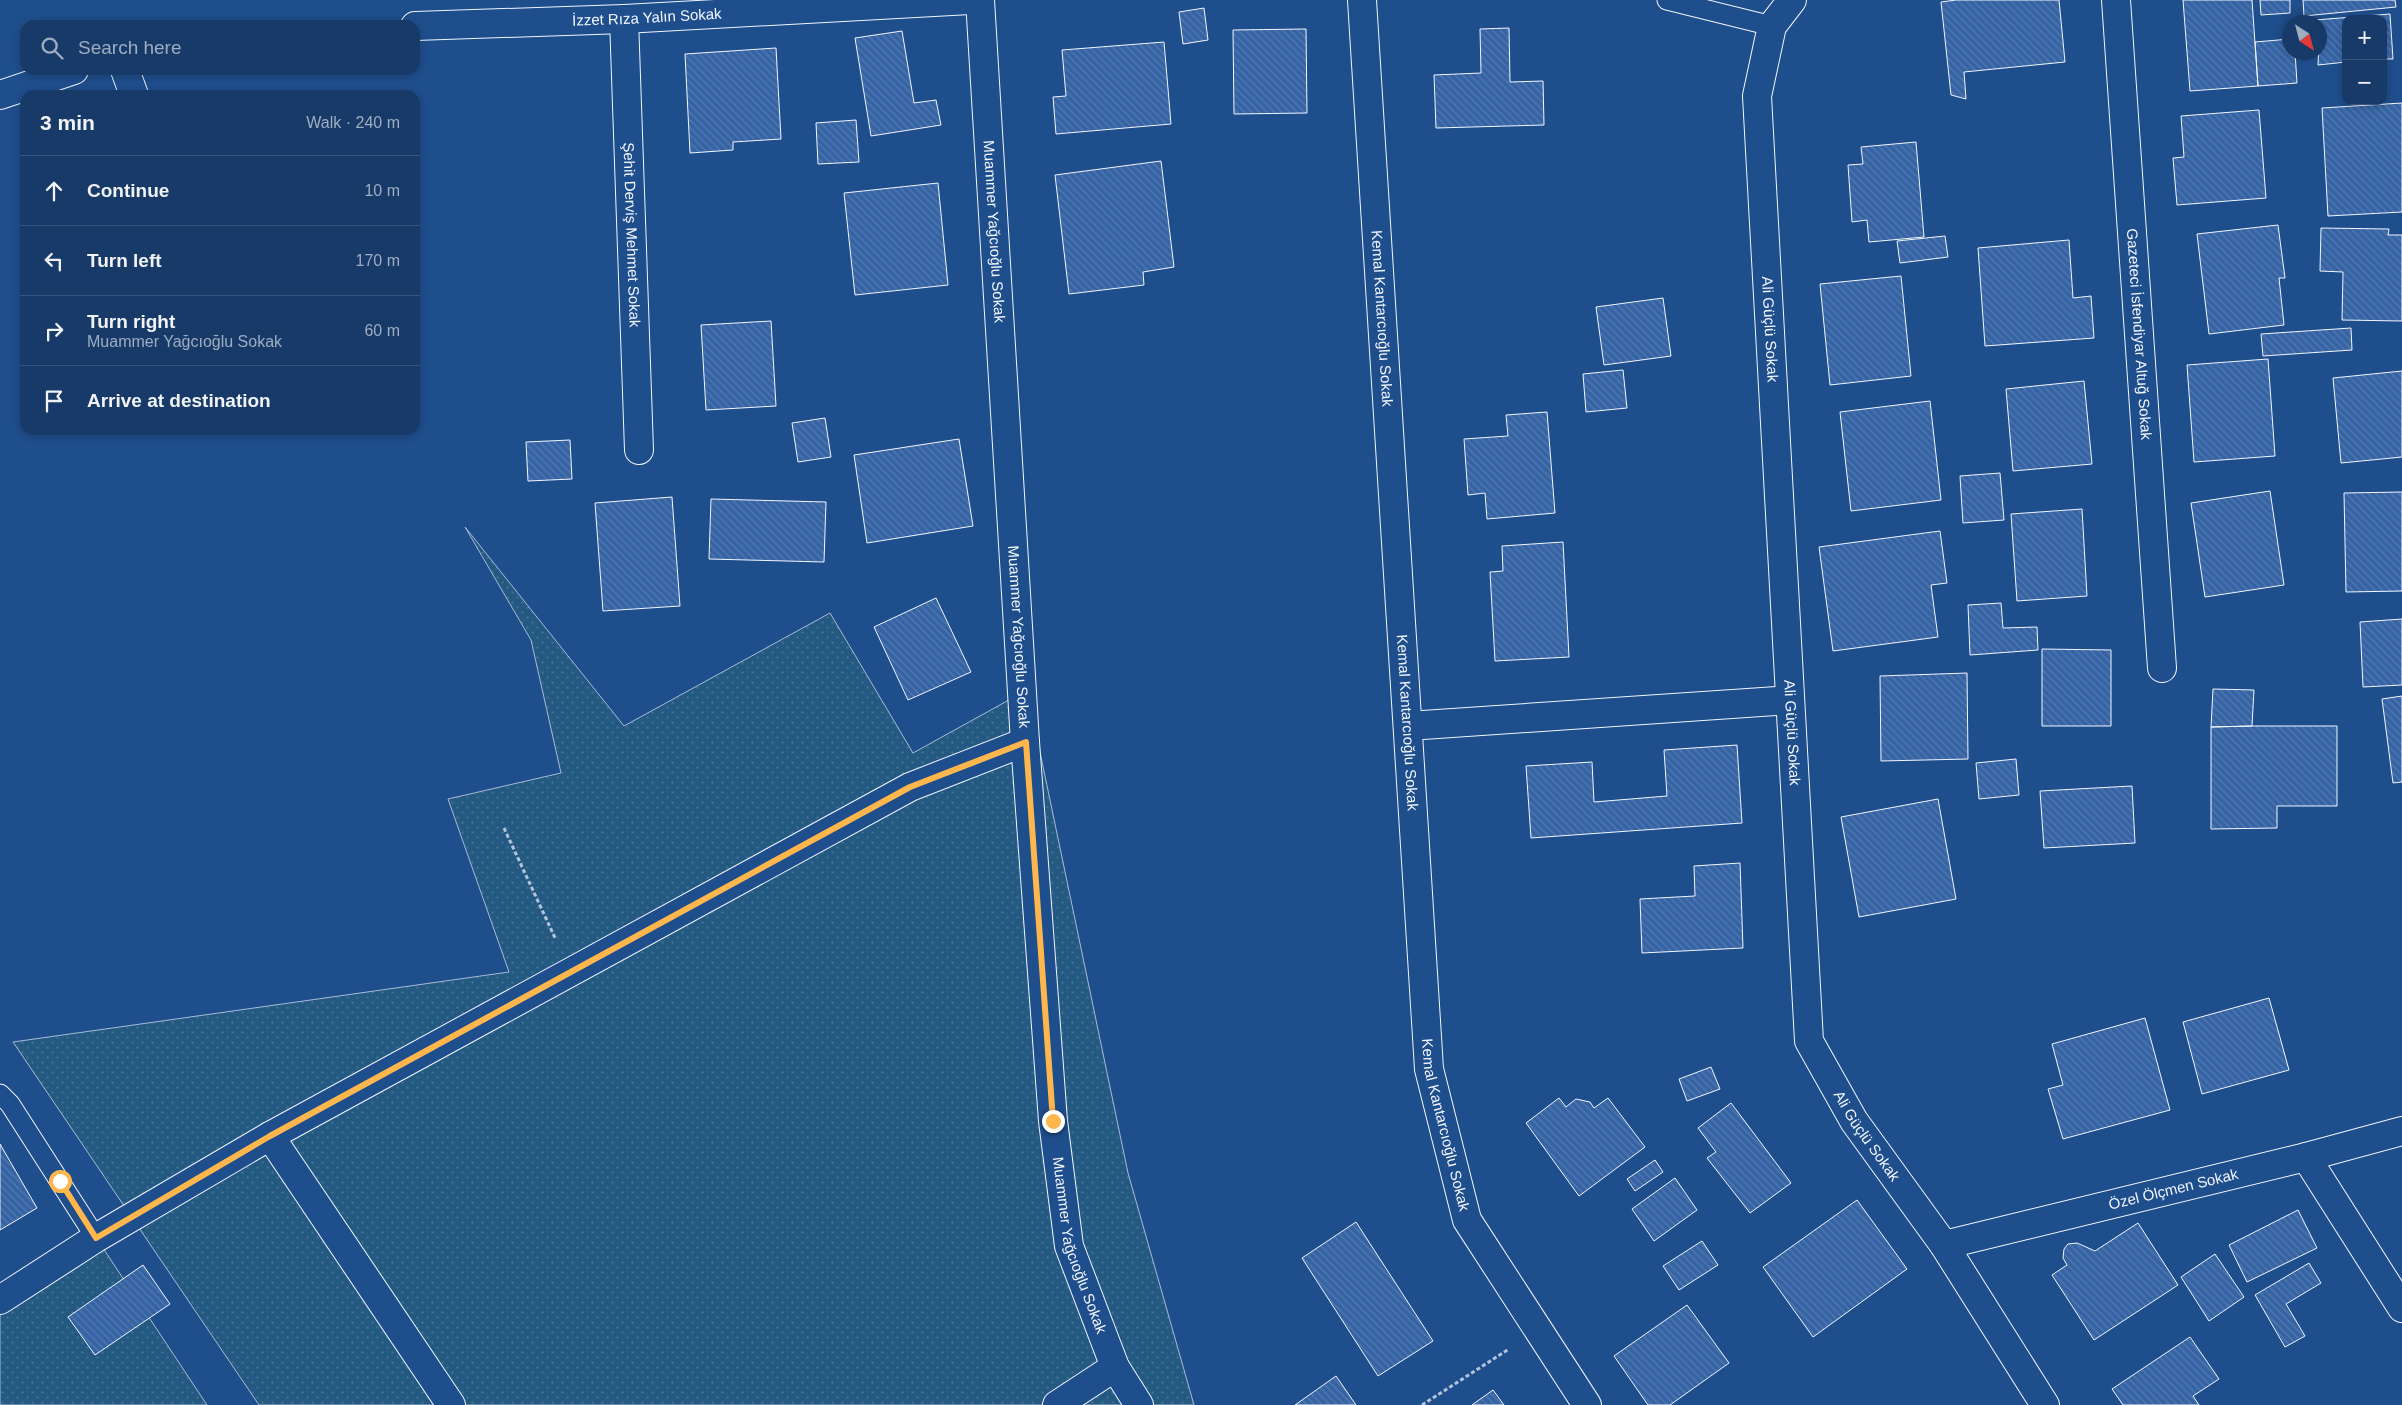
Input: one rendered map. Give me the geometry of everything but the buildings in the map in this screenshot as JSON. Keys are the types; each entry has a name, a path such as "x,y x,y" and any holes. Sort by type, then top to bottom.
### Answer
{"street":[{"name":"İzzet Rıza Yalın Sokak","path":"420,26 624,19 970,0"},
{"name":"Muammer Yağcıoğlu Sokak","path":"980,0 1026,742 1053,1121 1069,1246 1115,1367 1139,1405"},
{"name":"Kemal Kantarcıoğlu Sokak","path":"1362,0 1429,1069 1468,1220 1587,1405"},
{"name":"Ali Güçlü Sokak","path":"1792,0 1772,26 1757,96 1810,1042 1854,1121 1944,1244 2046,1405"},
{"name":"Gazeteci İsfendiyar Altuğ Sokak","path":"2116,0 2162,668"},
{"name":"Şehit Derviş Mehmet Sokak","path":"624,19 639,450"},
{"path":"0,95 59,75"},
{"path":"127,75 132,90"},
{"path":"1408,726 1790,700"},
{"path":"0,1300 96,1238 270,1136 910,787 1026,742"},
{"name":"Özel Ölçmen Sokak","path":"1944,1244 2306,1157 2402,1131"},
{"path":"270,1136 451,1405"},
{"path":"2306,1157 2402,1308"},
{"path":"1056,1405 1115,1367"}],"lane":[{"path":"1667,0 1772,26"},
{"path":"0,1094 10,1104 96,1238"}],"path":[{"path":"504,828 570,973"},
{"path":"1422,1405 1539,1330"}],"shaded area":[{"path":"465,527 624,726 830,613 913,753 1027,690 1128,1173 1194,1405 259,1405 13,1042 509,972 448,799 561,773 531,640"},
{"path":"99,1242 207,1405 0,1405 0,1297"}],"route":[{"path":"60,1181 96,1238 270,1136 910,787 1026,742 1053,1121"}]}
